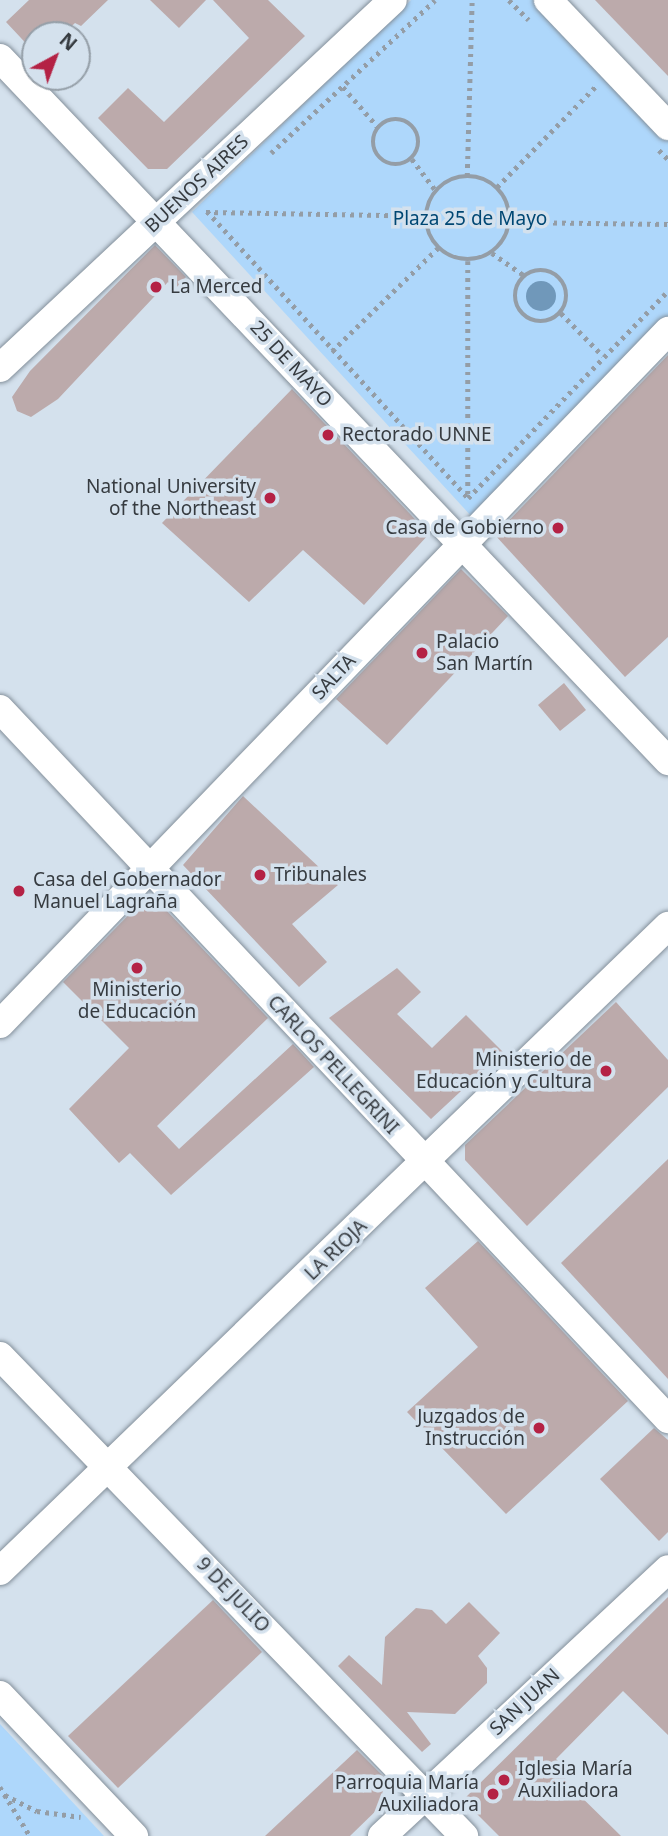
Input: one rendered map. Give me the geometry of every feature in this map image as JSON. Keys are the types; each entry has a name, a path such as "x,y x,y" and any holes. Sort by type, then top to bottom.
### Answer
{"street":[{"name":"BUENOS AIRES","path":"0,368 393,0"},
{"path":"548,0 668,126"},
{"name":"25 DE MAYO","path":"0,58 668,761"},
{"name":"SALTA","path":"0,1024 152,870 460,543 668,331"},
{"name":"CARLOS PELLEGRINI","path":"0,709 668,1419"},
{"name":"LA RIOJA","path":"0,1571 426,1164 668,926"},
{"name":"9 DE JULIO","path":"0,1356 464,1836"},
{"name":"SAN JUAN","path":"382,1836 668,1569"},
{"path":"0,1695 134,1836"}],"path":[{"path":"265,158 435,0"},
{"path":"467,176 472,0"},
{"path":"497,187 596,86"},
{"path":"343,87 378,127"},
{"path":"398,118 411,125 419,138 412,159 398,165 383,161 373,149 378,127 398,118"},
{"path":"412,159 436,191"},
{"path":"467,176 497,187 510,222 492,254 468,261 438,247 426,216 436,191 467,176"},
{"path":"206,212 216,203"},
{"path":"206,212 426,216"},
{"path":"206,212 468,498"},
{"path":"510,222 668,224"},
{"path":"332,351 438,247"},
{"path":"492,254 524,275 542,270 557,276 567,289 561,313 546,322 522,314 515,298 524,275"},
{"path":"468,261 468,498"},
{"path":"468,498 668,291"},
{"path":"561,313 603,356"},
{"path":"0,1787 30,1836"},
{"path":"5,1795 37,1811 82,1817"}],"green space":[{"name":"Plaza 25 de Mayo","path":"411,0 536,0 668,135 668,320 473,518 192,212"},
{"path":"0,1724 104,1836 0,1836"}],"shaded area":[{"path":"541,281 552,285 556,296 552,307 541,311 530,307 526,296 530,285"}],"building":[{"path":"29,0 108,0 86,21 21,21 21,38 6,22"},
{"path":"150,0 206,0 179,28"},
{"path":"213,0 268,0 305,36 167,169 148,169 98,118 128,88 164,122 249,38"},
{"path":"595,0 668,0 668,76"},
{"path":"155,245 186,277 175,289 168,282 58,399 31,417 17,411 12,397 30,371"},
{"path":"668,355 668,637 625,677 495,535"},
{"name":"National University of the Northeast","path":"292,389 429,534 364,605 303,550 249,602 162,523"},
{"name":"Palacio San Martín","path":"461,569 508,616 387,745 336,699"},
{"path":"564,683 586,710 560,731 538,705"},
{"name":"Tribunales","path":"243,796 338,885 292,924 327,962 299,987 183,865"},
{"path":"150,893 268,1018 157,1126 179,1149 293,1044 314,1067 171,1195 130,1153 119,1163 69,1109 129,1048 63,982"},
{"path":"397,968 421,992 397,1014 432,1048 466,1015 503,1052 431,1119 329,1018"},
{"path":"616,1002 668,1060 668,1087 527,1226 465,1160 465,1145"},
{"path":"668,1159 668,1379 561,1263"},
{"path":"478,1241 628,1401 506,1514 407,1412 478,1347 425,1288"},
{"path":"654,1428 668,1440 668,1532 659,1541 600,1479"},
{"path":"668,1597 668,1735 623,1691 556,1759 570,1773 564,1780 621,1836 499,1836 463,1800"},
{"path":"213,1600 262,1652 118,1788 68,1736"},
{"path":"469,1602 500,1633 478,1656 487,1668 487,1683 455,1714 407,1712 431,1744 422,1752 338,1666 349,1655 382,1685 385,1637 416,1608 432,1610 446,1624"},
{"path":"357,1750 384,1777 385,1802 350,1836 265,1836"}],"place":[{"name":"La Merced","path":"156,287"},
{"name":"Rectorado UNNE","path":"328,435"},
{"name":"National University of the Northeast","path":"270,498"},
{"name":"Casa de Gobierno","path":"558,528"},
{"name":"Palacio San Martín","path":"422,653"},
{"name":"Tribunales","path":"260,875"},
{"name":"Casa del Gobernador Manuel Lagraña","path":"19,891"},
{"name":"Ministerio de Educación","path":"137,968"},
{"name":"Ministerio de Educación y Cultura","path":"606,1071"},
{"name":"Juzgados de Instrucción","path":"539,1428"},
{"name":"Iglesia María Auxiliadora","path":"504,1780"},
{"name":"Parroquia María Auxiliadora","path":"493,1794"}]}
